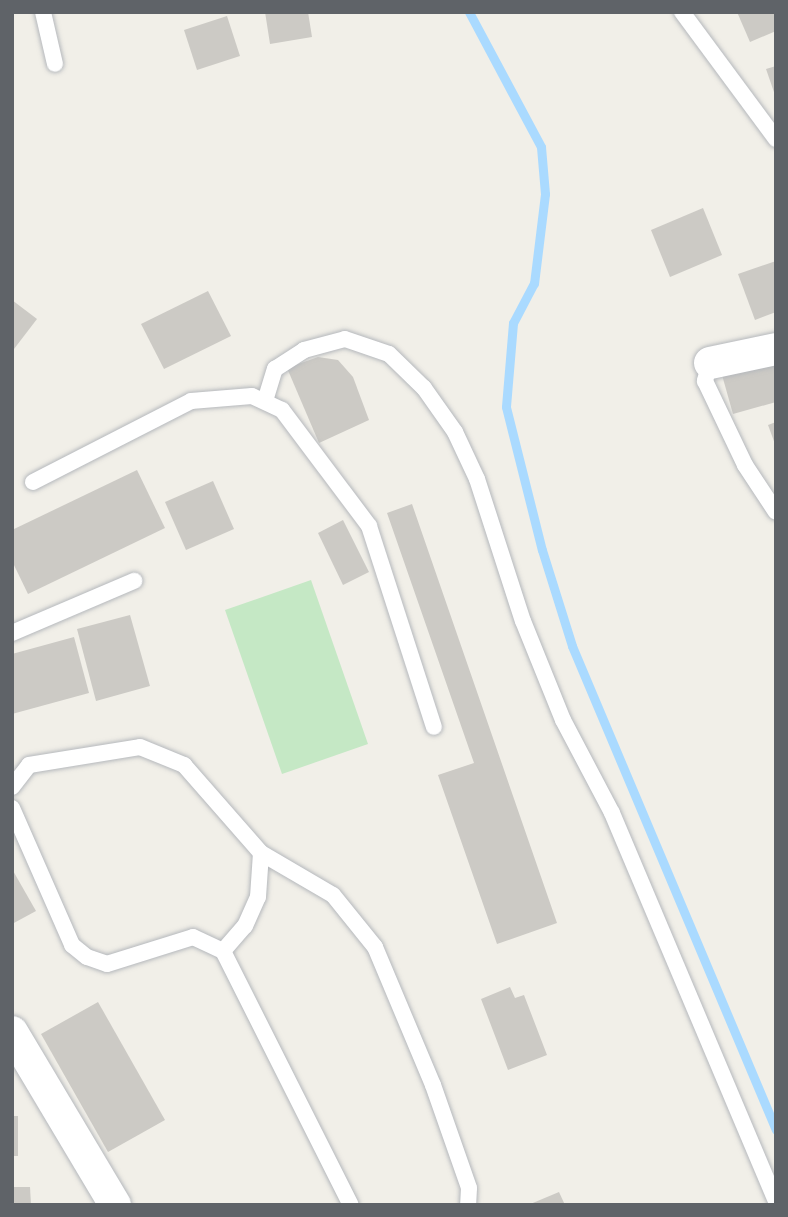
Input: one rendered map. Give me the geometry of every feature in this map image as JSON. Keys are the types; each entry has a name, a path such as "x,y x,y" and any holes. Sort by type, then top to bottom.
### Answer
{"street":[{"path":"710,363 776,349"},
{"path":"12,1032 115,1205"}],"lane":[{"path":"43,12 55,64"},
{"path":"682,12 776,139"},
{"path":"265,401 275,369 304,350 345,339 390,354 424,388 455,432 477,479 523,621 563,720 612,813 776,1202"},
{"path":"710,363 705,381 745,465 776,512"},
{"path":"33,482 191,401 252,396 282,410 369,526 434,727"},
{"path":"12,633 134,581"},
{"path":"12,787 29,765 140,747 184,765 261,853 333,895 375,947 433,1085 469,1188 468,1205"},
{"path":"12,808 72,945 87,957 107,964 192,937 223,951 351,1205"},
{"path":"223,951 245,926 258,897 261,853"}],"green space":[{"path":"311,580 368,744 282,774 225,610"}],"building":[{"path":"265,12 308,12 312,37 270,44"},
{"path":"737,12 776,12 776,31 750,42"},
{"path":"227,16 240,56 197,70 184,30"},
{"path":"776,66 776,95 775,95 766,69"},
{"path":"703,208 722,255 670,277 651,230"},
{"path":"776,261 776,312 755,320 738,274"},
{"path":"208,291 231,336 164,369 141,324"},
{"path":"12,300 37,319 14,349 12,348"},
{"path":"318,357 338,360 353,377 369,420 319,443 287,368"},
{"path":"774,361 776,402 733,414 722,375"},
{"path":"776,422 776,444 775,444 768,425"},
{"path":"137,470 165,528 28,594 12,561 12,530"},
{"path":"213,481 234,529 186,550 165,502"},
{"path":"412,504 557,923 497,944 438,775 474,763 387,513"},
{"path":"343,520 369,572 343,585 318,533"},
{"path":"130,615 150,686 96,701 77,629"},
{"path":"74,637 89,693 12,714 12,654"},
{"path":"12,869 36,911 12,924"},
{"path":"510,987 515,998 524,995 547,1055 508,1070 481,999"},
{"path":"98,1002 165,1120 108,1152 41,1034"},
{"path":"12,1116 18,1116 18,1156 12,1156"},
{"path":"12,1187 30,1187 31,1205 12,1205"},
{"path":"559,1192 565,1205 528,1205"}],"waterway":[{"path":"469,12 541,147 545,194 534,283 513,323 506,407 542,550 572,646 776,1130"}]}
